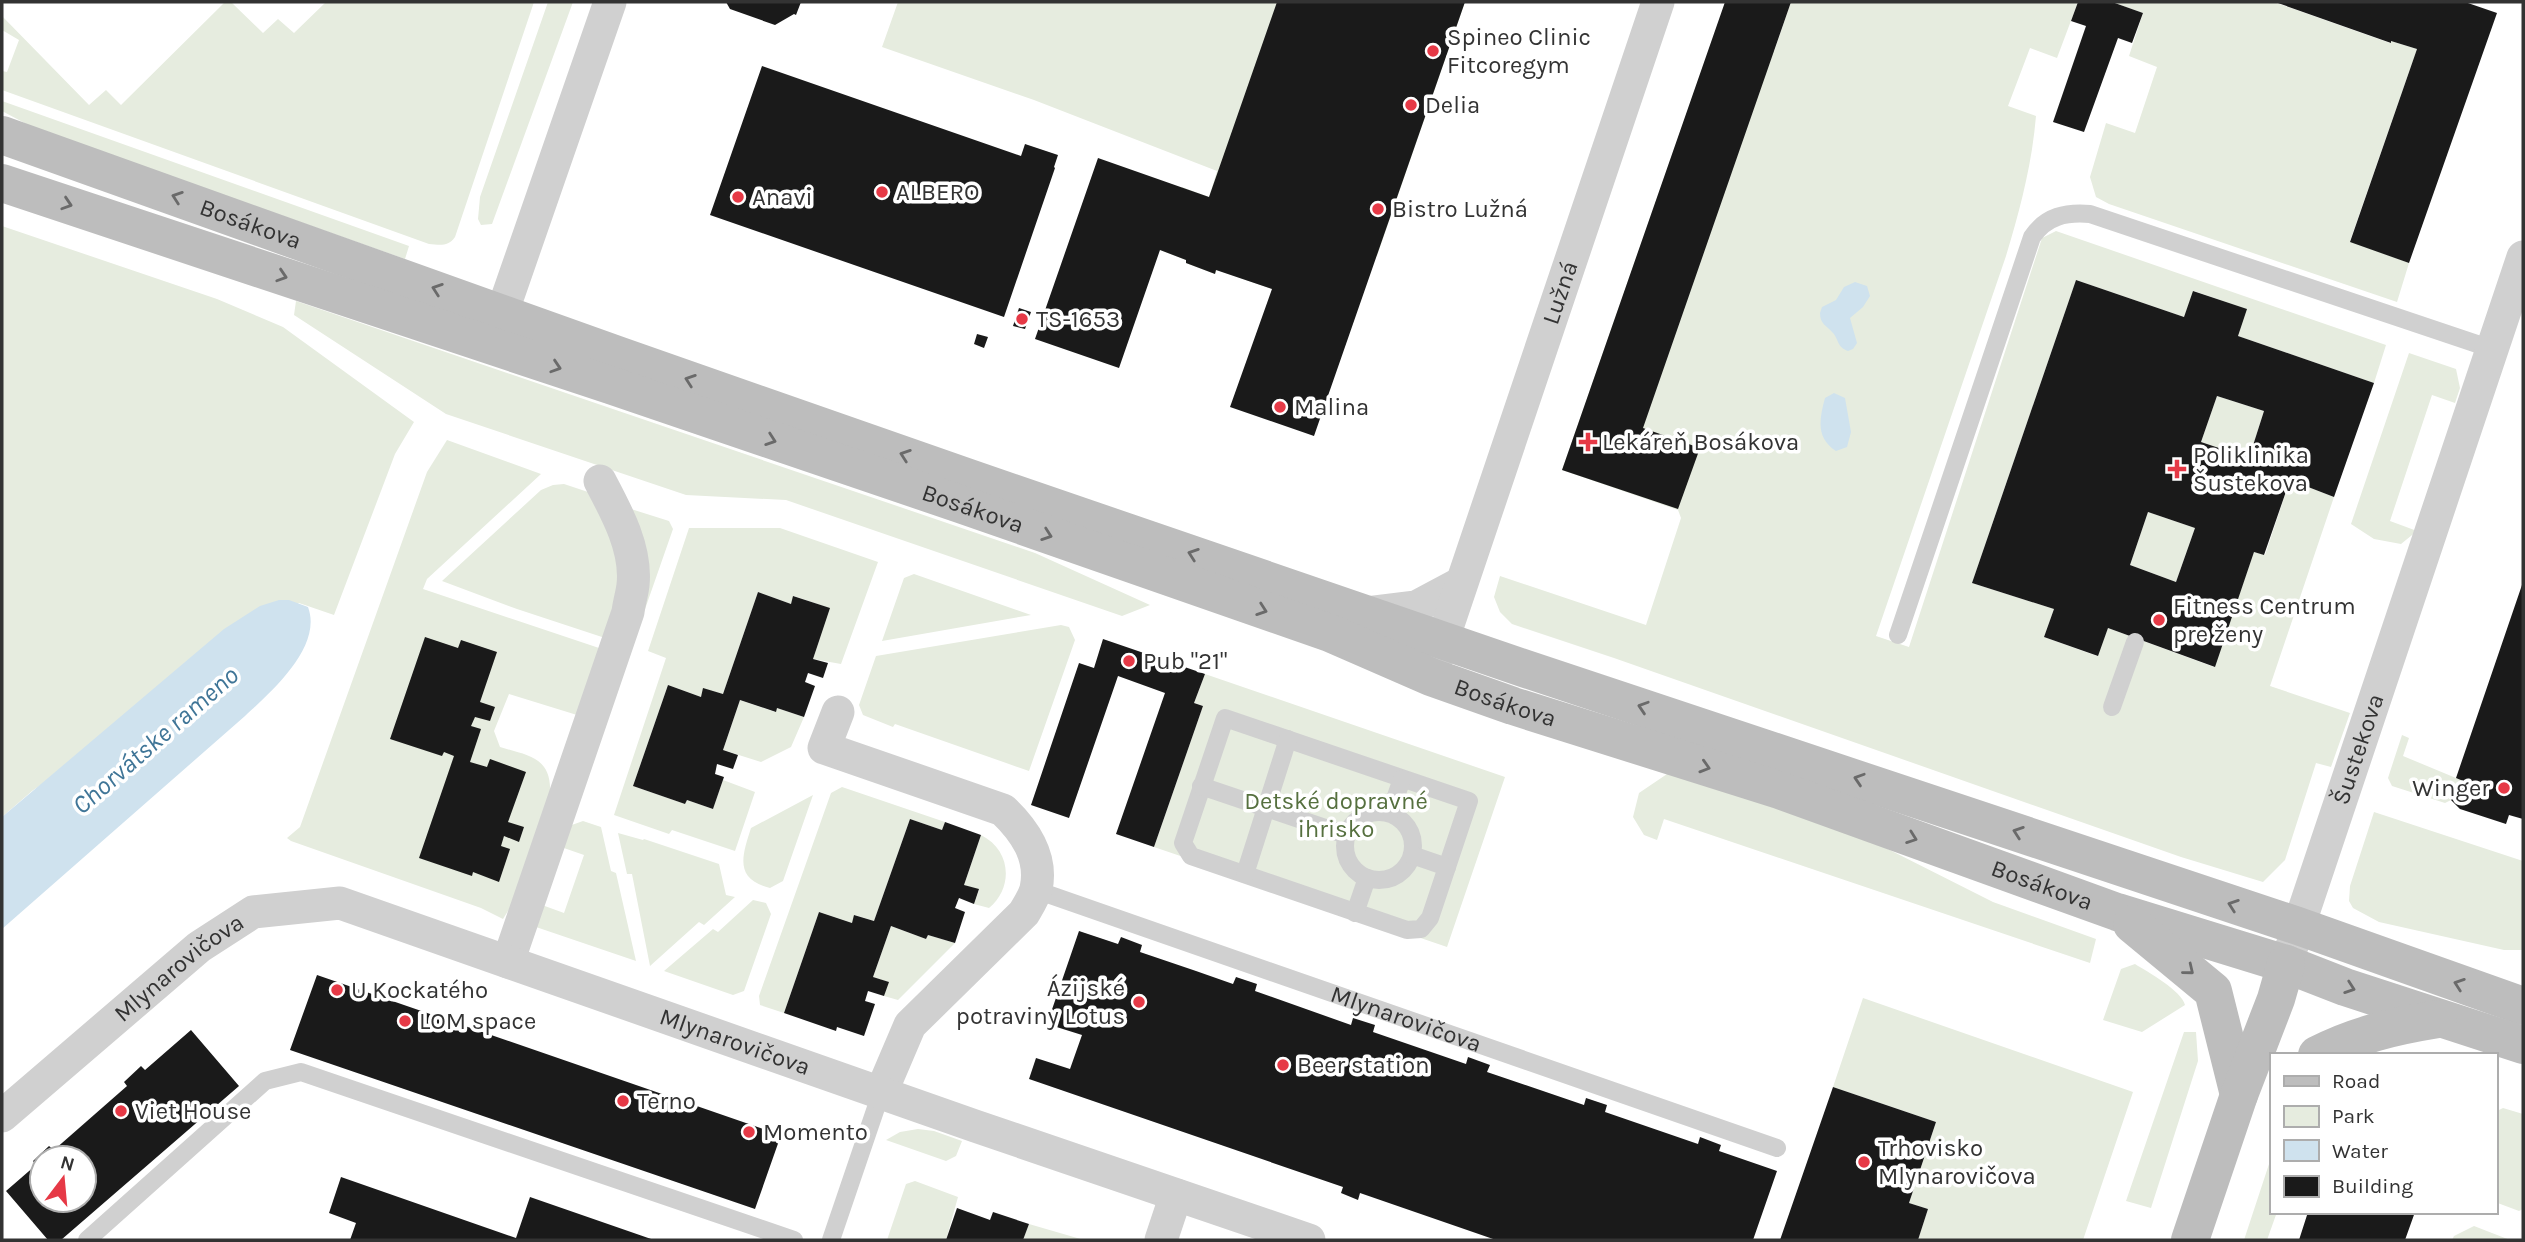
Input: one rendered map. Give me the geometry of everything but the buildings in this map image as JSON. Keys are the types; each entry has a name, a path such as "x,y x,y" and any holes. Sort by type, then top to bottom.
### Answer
{"street":[{"path":"496,329 610,2"},
{"name":"Lužná","path":"1431,677 1658,2"},
{"name":"Bosákova","path":"2,135 496,329 947,500 1330,633 1431,677 1623,742 1779,790 2117,912 2286,964 2523,1045"},
{"name":"Bosákova","path":"2,183 496,329 620,356 1526,669 2298,926 2523,1006"},
{"name":"Šustekova","path":"2190,1240 2255,1086 2276,999 2298,926 2523,257"},
{"path":"508,962 628,612 634,583 630,552 620,519 600,481"},
{"path":"1367,613 1416,607 1461,583"},
{"path":"838,712 824,748 1003,810 1022,828 1032,849 1037,870 1036,890 1024,914 910,1025 881,1093"},
{"name":"Mlynarovičova","path":"2,1116 199,947 253,912 340,903 1309,1240"},
{"path":"2117,912 2213,990 2255,1086"},
{"path":"2321,1053 2343,1042 2392,1026 2442,1018"},
{"path":"1161,1240 1176,1195"}],"lane":[{"path":"1898,635 2032,237 2037,229 2052,218 2073,213 2090,214 2492,349"},
{"path":"2112,707 2135,642"},
{"path":"1225,718 1402,779 1469,801 1430,918 1421,929 1407,930 1191,856 1182,843 1225,718"},
{"path":"1245,874 1288,739"},
{"path":"1390,813 1402,779"},
{"path":"1201,786 1346,835"},
{"path":"1369,813 1390,813 1407,826 1413,845 1412,855 1399,874 1389,879 1367,878 1350,866 1344,845 1346,835 1359,817 1369,813"},
{"path":"1412,855 1447,867"},
{"path":"1355,913 1367,878"},
{"name":"Mlynarovičova","path":"1036,890 1777,1148"},
{"path":"87,1240 265,1081 301,1072 794,1240"},
{"path":"831,1240 881,1093"}],"green space":[{"path":"225,2 231,2 263,33 278,19 294,33 326,2 534,2 455,237 450,242 444,245 429,244 2,90 2,71 7,72 19,40 2,30 2,16 89,105 106,90 121,105"},
{"path":"548,2 573,2 492,224 481,225 478,219 480,197"},
{"path":"898,2 1465,2 1377,256 1293,227 1272,289 1217,270 1215,274 1160,250 1182,187 1209,197 1217,171 1034,100 882,47"},
{"path":"1791,2 2078,2 2057,58 2030,48 2008,106 2036,116 2032,152 2021,204 2006,256 1876,636 1909,647 2042,238 2056,231 2386,345 2374,383 2238,336 2246,309 2194,291 2184,317 2076,280 1972,583 2054,609 2044,637 2097,656 2108,628 2214,667 2254,552 2265,555 2290,480 2334,497 2270,686 2350,713 2331,767 2316,763 2285,860 2263,882 2181,857 1512,624 1500,612 1494,597 1500,576 1646,625 1681,518 1678,510 1562,470 1715,32 1774,52"},
{"path":"2112,2 2274,2 2390,43 2391,41 2417,49 2350,241 2409,263 2397,302 2109,204 2096,197 2090,177 2106,123 2135,133 2157,67 2129,56 2143,13"},
{"path":"2,101 409,246 405,259 34,128 2,111"},
{"path":"2,226 217,299 283,327 414,422 395,454 334,615 299,603 32,791 2,817"},
{"path":"296,301 1035,553 1150,605 1122,616 786,500 686,495 446,414 294,315"},
{"path":"2409,353 2456,369 2460,388 2455,403 2432,395 2390,521 2417,531 2401,544 2374,539 2351,524"},
{"path":"2217,396 2264,411 2249,458 2201,442"},
{"path":"447,440 541,474 427,579 423,589 602,649 577,715 509,694 494,731 500,747 529,756 543,765 550,782 550,794 513,903 503,919 481,908 287,838 300,827 427,472"},
{"path":"564,484 588,492 614,551 617,590 605,638 442,581 541,490"},
{"path":"631,509 669,521 673,529 644,612"},
{"path":"2148,512 2195,528 2176,582 2130,565"},
{"path":"689,528 780,528 878,562 841,664 813,659 829,608 794,596 791,604 758,592 723,694 704,689 701,697 668,685 633,786 685,804 687,800 713,809 723,780 755,792 735,851 672,830 669,834 614,815 666,658 648,651"},
{"path":"914,574 1031,615 882,641 904,578"},
{"path":"1061,625 1069,627 1075,640 1029,771 863,715 859,705 876,656"},
{"name":"Detské dopravné ihrisko","path":"1205,674 1505,777 1447,947 1154,847 1203,706 1194,703"},
{"path":"740,700 775,712 777,708 804,717 791,747 761,762 723,750"},
{"path":"2402,735 2409,738 2403,756 2468,783 2466,788 2455,790 2451,800 2445,803 2392,786 2388,778"},
{"path":"1670,772 1868,839 1993,902 2096,939 2090,963 1664,819 1657,840 1644,835 1633,817 1639,793"},
{"path":"842,787 945,822 942,830 910,819 874,921 855,915 852,923 819,912 784,1013 760,1005 759,996 831,793"},
{"path":"813,795 783,881 770,888 758,884 751,879 744,865 745,848 751,828"},
{"path":"2374,812 2523,861 2523,950 2504,950 2379,922 2353,908 2349,901 2350,886"},
{"path":"583,821 601,827 611,871 616,873 636,961 536,927 542,905 564,913 584,855 561,847 569,826"},
{"path":"618,833 719,864 726,895 735,897 704,925 699,922 650,966 632,874 627,874"},
{"path":"981,835 998,850 1006,869 1003,890 989,908 974,904 979,890 964,885"},
{"path":"753,900 766,903 771,914 744,991 733,995 664,971 713,929 718,932"},
{"path":"891,926 926,939 928,935 955,943 898,1000 884,996 888,982 873,977"},
{"path":"2135,964 2171,988 2185,1005 2142,1032 2103,1020 2121,969"},
{"path":"1863,998 2133,1092 2083,1240 1918,1240 1928,1209 1909,1203 1936,1122 1833,1087"},
{"path":"2184,1032 2196,1032 2198,1061 2151,1208 2126,1201"},
{"path":"2503,1108 2523,1114 2523,1209 2519,1211 2497,1203 2497,1111"},
{"path":"918,1129 934,1131 962,1141 956,1156 946,1161 886,1140 900,1132"},
{"path":"2270,1161 2270,1214 2276,1214 2267,1240 2244,1240"},
{"path":"915,1181 958,1197 946,1240 887,1240 906,1184"},
{"path":"1029,1224 1084,1240 1023,1240"},
{"path":"2474,1226 2510,1240 2452,1240 2454,1236"}],"water":[{"path":"1855,282 1867,286 1870,296 1863,307 1850,318 1857,343 1848,351 1822,322 1820,313 1822,307 1836,300 1844,287"},
{"path":"1834,393 1845,398 1851,432 1847,447 1836,451 1825,440 1821,428 1825,398"},
{"name":"Chorvátske rameno","path":"289,600 308,607 311,622 302,653 292,668 245,716 2,929 2,817 224,629 260,606"}],"place":[{"name":"Spineo Clinic Fitcoregym","path":"1433,51"},
{"name":"Delia","path":"1411,105"},
{"name":"ALBERO","path":"882,192"},
{"name":"Anavi","path":"738,197"},
{"name":"Bistro Lužná","path":"1378,209"},
{"name":"TS-1653","path":"1022,319"},
{"name":"Malina","path":"1280,407"},
{"name":"Lekáreň Bosákova","path":"1588,442"},
{"name":"Poliklinika Šustekova","path":"2177,469"},
{"name":"Fitness Centrum pre ženy","path":"2159,620"},
{"name":"Pub \"21\"","path":"1129,661"},
{"name":"Winger","path":"2504,788"},
{"name":"U Kockatého","path":"337,990"},
{"name":"Ázijské potraviny Lotus","path":"1139,1002"},
{"name":"LOM space","path":"405,1021"},
{"name":"Beer station","path":"1283,1065"},
{"name":"Terno","path":"623,1101"},
{"name":"Viet House","path":"121,1111"},
{"name":"Momento","path":"749,1132"},
{"name":"Trhovisko Mlynarovičova","path":"1864,1162"}]}
